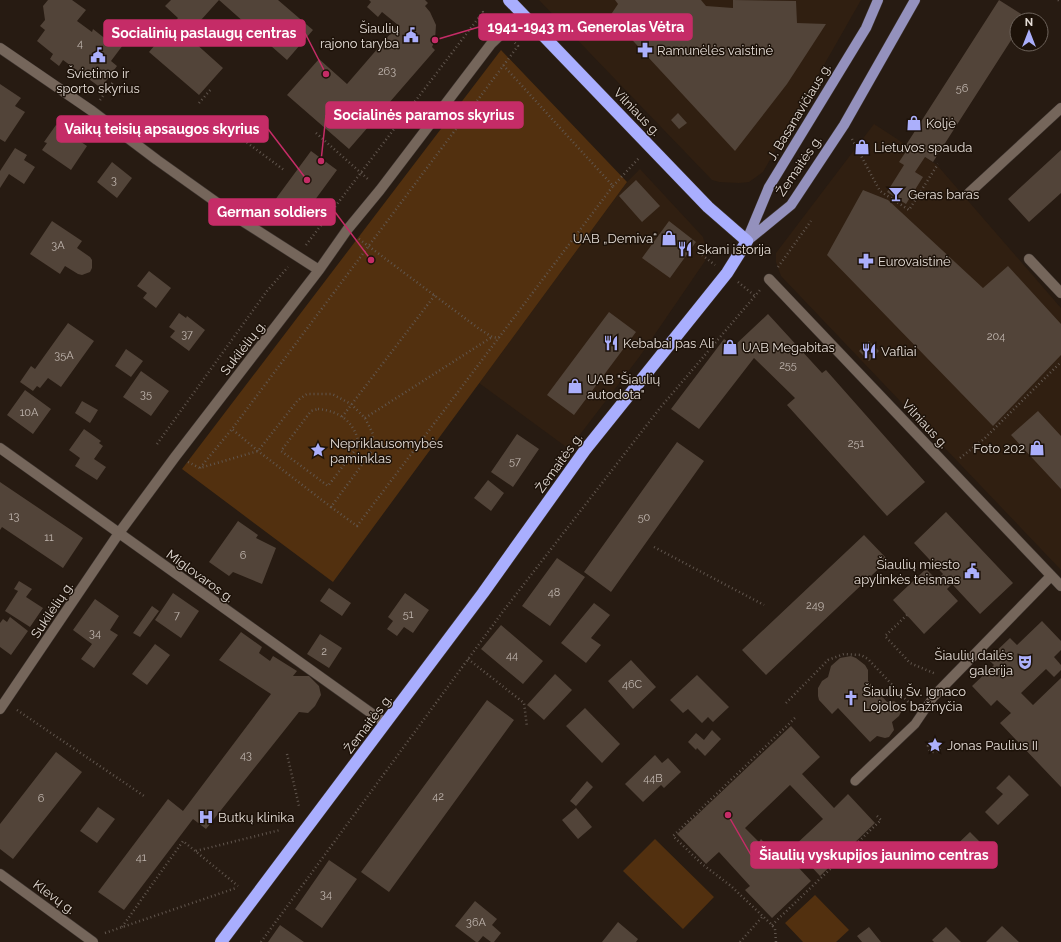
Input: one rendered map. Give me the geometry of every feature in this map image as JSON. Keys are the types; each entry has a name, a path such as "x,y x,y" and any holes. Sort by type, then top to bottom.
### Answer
{"highway":[{"name":"Vilniaus g.","path":"509,0 708,207 747,240"},
{"name":"Žemaitės g.","path":"221,942 483,593 585,450 727,273 747,240"}],"main road":[{"name":"J. Basanavičiaus g.","path":"747,240 769,187 866,28 878,0"},
{"name":"Žemaitės g.","path":"747,240 791,205 844,125 915,0"}],"street":[{"name":"Sukilėlių g.","path":"3,705 119,533 175,457 319,270 347,230 380,190 492,44 522,14"},
{"path":"0,48 92,111 157,160 244,222 298,255 319,270"},
{"path":"969,193 1061,108"},
{"path":"1029,259 1061,293"},
{"name":"Vilniaus g.","path":"769,279 947,468 1061,586"},
{"name":"Miglovaros g.","path":"0,448 385,724"},
{"path":"934,696 1051,576"},
{"name":"Klevų g.","path":"0,874 91,940"}],"lane":[{"path":"855,782 915,724 934,696"}],"path":[{"path":"157,444 267,292 298,255 483,12"},
{"path":"331,508 372,451 373,434 365,418 351,404 332,394 307,394 298,400 258,451 200,468 232,429 518,46"},
{"path":"503,66 613,186"},
{"path":"92,111 114,81"},
{"path":"199,103 212,88"},
{"path":"844,125 880,190 909,210 938,164"},
{"path":"234,132 284,170"},
{"path":"316,132 380,190"},
{"path":"232,429 331,508 357,526 613,186 627,172"},
{"path":"769,279 811,220"},
{"path":"369,247 492,337 500,338"},
{"path":"261,942 509,604 660,408 755,296 727,273"},
{"path":"342,417 435,295"},
{"path":"365,418 492,337"},
{"path":"947,468 984,439 1061,362"},
{"path":"329,410 342,417 352,425 358,437 359,445 328,486 281,451 311,411 329,410"},
{"path":"654,547 764,605"},
{"path":"907,616 885,636 910,664 950,680"},
{"path":"786,704 828,660 844,654 861,655 868,659 921,715"},
{"path":"468,659 524,703 528,727"},
{"path":"3,705 144,796"},
{"path":"776,942 775,928 730,886 702,864 673,836 798,716"},
{"path":"930,740 938,740 941,747 939,750 932,752 928,747 930,740"},
{"path":"287,754 299,806"},
{"path":"772,925 881,820 876,815"},
{"path":"196,851 280,830"},
{"path":"91,940 122,927 237,887 184,841 122,927"},
{"path":"740,942 762,916"}],"shaded area":[{"path":"539,0 861,0 763,172 749,182 739,183 719,182 712,180"},
{"path":"501,50 627,182 333,582 182,469"},
{"path":"874,124 937,165 1061,308 1061,570 781,276 776,262 776,253"},
{"path":"640,169 703,237 707,253 705,261 640,356 569,449 479,383 627,182"},
{"path":"655,839 714,897 683,929 623,871"},
{"path":"815,895 849,930 836,942 803,942 785,923"}],"building":[{"path":"48,0 72,0 86,10 77,21 92,32 93,29 107,40 111,36 123,45 111,61 117,66 101,88 63,60 59,66 50,59 53,54 37,41 45,30 40,26 45,20 43,6"},
{"path":"171,0 219,0 192,30 199,37 194,42 223,68 199,95 149,52 178,18 165,6"},
{"path":"219,0 278,0 313,30 287,60"},
{"path":"369,0 425,0 428,3 425,6 430,12 436,25 435,40 432,47 435,50 349,149 287,95 319,59 347,84 398,25 382,12 378,17 367,7 371,2"},
{"path":"615,0 701,0 706,6 733,8 733,0 796,1 797,23 826,24 787,84 735,151 610,16 618,4"},
{"path":"999,0 1018,12 1009,12 1009,43 933,162 925,157 915,172 923,177 906,204 887,192 904,165 899,162 909,147 906,145"},
{"path":"0,84 21,98 15,106 25,112 5,142 0,139"},
{"path":"678,113 687,123 679,129 671,120"},
{"path":"56,125 87,146 71,170 42,150 47,143 44,142"},
{"path":"15,148 27,155 24,160 35,167 24,184 9,174 0,188 0,171"},
{"path":"1061,150 1061,193 1029,222 1008,199"},
{"path":"311,151 337,170 298,223 272,204"},
{"path":"112,162 132,178 117,198 97,182"},
{"path":"636,180 660,206 642,222 619,196"},
{"path":"863,190 888,200 983,288 1008,266 1061,324 1061,355 993,426 827,255"},
{"path":"52,221 82,241 77,248 92,260 92,268 90,272 82,275 65,266 60,274 30,254"},
{"path":"669,221 696,242 670,278 642,258"},
{"path":"149,271 171,288 156,308 143,298 147,293 137,286"},
{"path":"609,312 636,332 574,415 547,395"},
{"path":"179,313 186,318 187,316 205,330 189,351 170,337 175,331 169,327"},
{"path":"768,314 822,373 826,370 925,482 887,516 787,405 795,398 754,358 699,429 671,409 724,339 734,346"},
{"path":"68,323 94,341 61,387 48,378 40,388 37,386 33,391 20,382 31,366 35,369"},
{"name":"Vafliai","path":"869,341 879,351 869,361 859,351"},
{"path":"126,349 143,361 131,377 115,366"},
{"path":"141,371 169,391 151,416 123,397"},
{"path":"25,390 51,409 33,434 7,415"},
{"path":"82,401 98,410 90,423 75,413"},
{"path":"1038,411 1061,436 1061,489 1011,435"},
{"path":"84,429 101,441 99,443 103,446 94,459 106,467 97,480 75,466 80,458 69,450"},
{"path":"517,434 539,449 513,487 491,472"},
{"path":"677,442 704,461 611,592 584,572"},
{"path":"488,480 504,493 491,511 474,498"},
{"path":"0,482 83,538 63,568 2,527 0,530"},
{"name":"Šiaulių miesto apylinkės teismas","path":"946,512 1013,583 980,614 952,584 947,589 958,601 924,634 893,600 926,569 937,580 943,574 914,543"},
{"path":"238,521 258,535 256,538 276,548 262,584 233,572 229,576 209,562"},
{"path":"864,535 888,560 766,675 742,650"},
{"path":"557,558 585,577 550,626 522,606"},
{"path":"19,581 32,589 26,597 43,608 30,627 5,611 18,591 14,589"},
{"path":"329,588 351,603 342,616 320,601"},
{"path":"173,593 199,611 181,638 155,620"},
{"path":"405,593 429,610 413,633 404,627 397,636 387,629 393,621 388,617"},
{"path":"95,599 119,616 110,630 118,635 94,668 81,659 92,644 73,630"},
{"path":"594,603 610,615 591,638 601,645 586,663 561,643"},
{"path":"152,606 159,611 140,637 133,633"},
{"path":"10,617 28,631 11,655 0,647 0,623 3,619 7,622"},
{"path":"1042,621 1061,641 1061,650 1054,657 1061,665 1061,670 1054,677 1046,669 1021,693 1033,705 1061,678 1061,787 1000,723 1011,713 997,700 991,706 972,686 994,665 988,659 1010,638 1017,645"},
{"path":"501,625 543,661 523,684 481,649"},
{"path":"241,632 262,647 259,653 270,661 273,656 297,671 293,676 309,676 319,686 321,695 315,706 308,713 299,712 206,829 193,819 124,910 98,892 168,799 183,811 271,694 219,660"},
{"path":"320,634 342,648 329,668 307,654"},
{"path":"155,644 170,655 147,685 132,674"},
{"name":"Šiaulių Šv. Ignaco Lojolos bažnyčia","path":"851,656 865,665 868,670 868,681 887,702 894,701 900,705 901,712 892,722 894,730 889,737 885,738 877,736 870,742 838,708 832,714 819,700 818,688 822,681 828,677 831,666 840,658"},
{"path":"631,660 656,687 633,709 608,681"},
{"path":"555,674 572,690 544,720 527,705"},
{"path":"697,675 729,707 713,722 708,717 702,723 688,709 683,713 670,700"},
{"path":"487,700 514,720 389,892 361,872"},
{"path":"585,708 620,744 602,763 566,726"},
{"path":"791,726 820,757 802,774 834,808 848,794 875,823 820,876 793,847 823,819 790,785 745,828 759,842 761,839 779,858 785,853 811,881 772,918 745,890 750,886 719,852 706,864 677,834"},
{"path":"712,730 721,739 705,756 688,742 696,733 704,740"},
{"path":"56,752 82,772 13,859 0,849 0,824"},
{"path":"655,755 662,763 668,758 681,772 664,788 661,785 643,802 625,784"},
{"path":"1009,775 1029,795 998,825 985,812 1003,794 996,788"},
{"path":"587,781 593,787 576,806 570,801"},
{"path":"98,807 115,819 97,843 80,831"},
{"path":"576,808 592,827 578,839 562,820"},
{"path":"970,832 980,842 958,863 949,852"},
{"path":"329,860 357,879 322,928 295,909"},
{"path":"475,901 497,919 492,925 501,933 494,942 491,942 483,936 478,942 476,942 455,926"},
{"path":"618,922 638,939 636,942 602,942"},
{"path":"280,925 304,942 268,942"},
{"path":"1002,926 1019,942 986,942"},
{"path":"869,927 881,942 862,942 857,936"},
{"path":"946,927 961,942 934,942 932,940"}],"place":[{"name":"Šiaulių rajono taryba","path":"411,35"},
{"name":"1941-1943 m. Generolas Vėtra","path":"435,40"},
{"name":"Ramunėlės vaistinė","path":"645,50"},
{"name":"Švietimo ir sporto skyrius","path":"98,55"},
{"name":"Socialinių paslaugų centras","path":"326,74"},
{"name":"Koljė","path":"914,123"},
{"name":"Lietuvos spauda","path":"862,147"},
{"name":"Socialinės paramos skyrius","path":"321,161"},
{"name":"Vaikų teisių apsaugos skyrius","path":"307,180"},
{"name":"Geras baras","path":"896,194"},
{"name":"UAB „Demiva“","path":"669,238"},
{"name":"Skani istorija","path":"685,249"},
{"name":"German soldiers","path":"371,260"},
{"name":"Eurovaistinė","path":"866,261"},
{"name":"Kebabai pas Ali","path":"611,343"},
{"name":"UAB Megabitas","path":"730,347"},
{"name":"Vafliai","path":"869,351"},
{"name":"UAB \"Šiaulių autodota\"","path":"575,386"},
{"name":"Foto 202","path":"1037,448"},
{"name":"Nepriklausomybės paminklas","path":"318,450"},
{"name":"Šiaulių miesto apylinkės teismas","path":"972,571"},
{"name":"Šiaulių dailės galerija","path":"1025,662"},
{"name":"Šiaulių Šv. Ignaco Lojolos bažnyčia","path":"851,698"},
{"name":"Jonas Paulius II","path":"935,745"},
{"name":"Šiaulių vyskupijos jaunimo centras","path":"728,815"},
{"name":"Butkų klinika","path":"206,817"}]}
